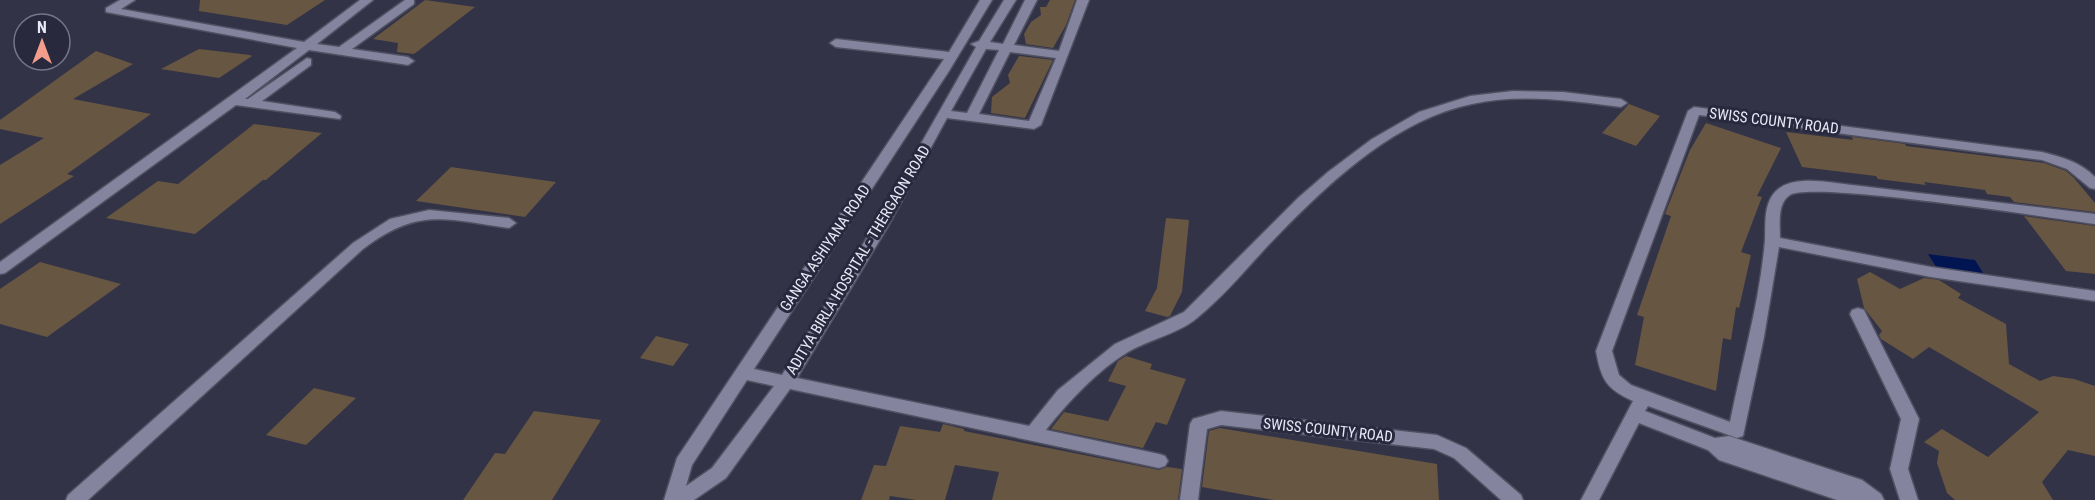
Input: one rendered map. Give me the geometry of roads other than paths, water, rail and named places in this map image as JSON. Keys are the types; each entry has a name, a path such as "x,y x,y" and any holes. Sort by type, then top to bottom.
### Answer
{"street":[{"path":"129,0 110,10 308,46 408,60"},
{"path":"0,269 234,101 367,0"},
{"name":"GANGA ASHIYANA ROAD","path":"673,500 683,464 952,57 986,0"},
{"name":"ADITYA BIRLA HOSPITAL - THERGAON ROAD","path":"680,500 720,473 786,382 880,228 1010,0"},
{"path":"971,117 1031,0"},
{"path":"943,114 1034,125 1083,0"},
{"path":"341,51 410,2"},
{"path":"961,41 1063,55"},
{"path":"836,43 952,57"},
{"path":"250,104 307,62"},
{"path":"1034,434 1064,395 1121,348 1190,316 1303,201 1333,175 1377,142 1424,115 1470,100 1513,95 1563,96 1621,103"},
{"path":"234,101 335,116"},
{"name":"SWISS COUNTY ROAD","path":"1876,500 1854,498 1725,455 1714,445 1639,406 1608,376 1604,351 1694,111 2042,156 2083,170 2095,184"},
{"name":"SWISS COUNTY ROAD","path":"1639,406 1737,432 1773,241 1775,205 1781,194 1792,188 1812,186 2095,219"},
{"path":"75,500 358,246 388,224 407,216 429,214 509,223"},
{"path":"1773,241 1931,272 2095,296"},
{"path":"1858,314 1910,419 1899,469 1909,500"},
{"path":"743,373 1159,461"},
{"path":"1590,500 1639,406"},
{"name":"SWISS COUNTY ROAD","path":"1189,500 1199,424 1221,418 1437,442 1460,453 1514,500"}]}
